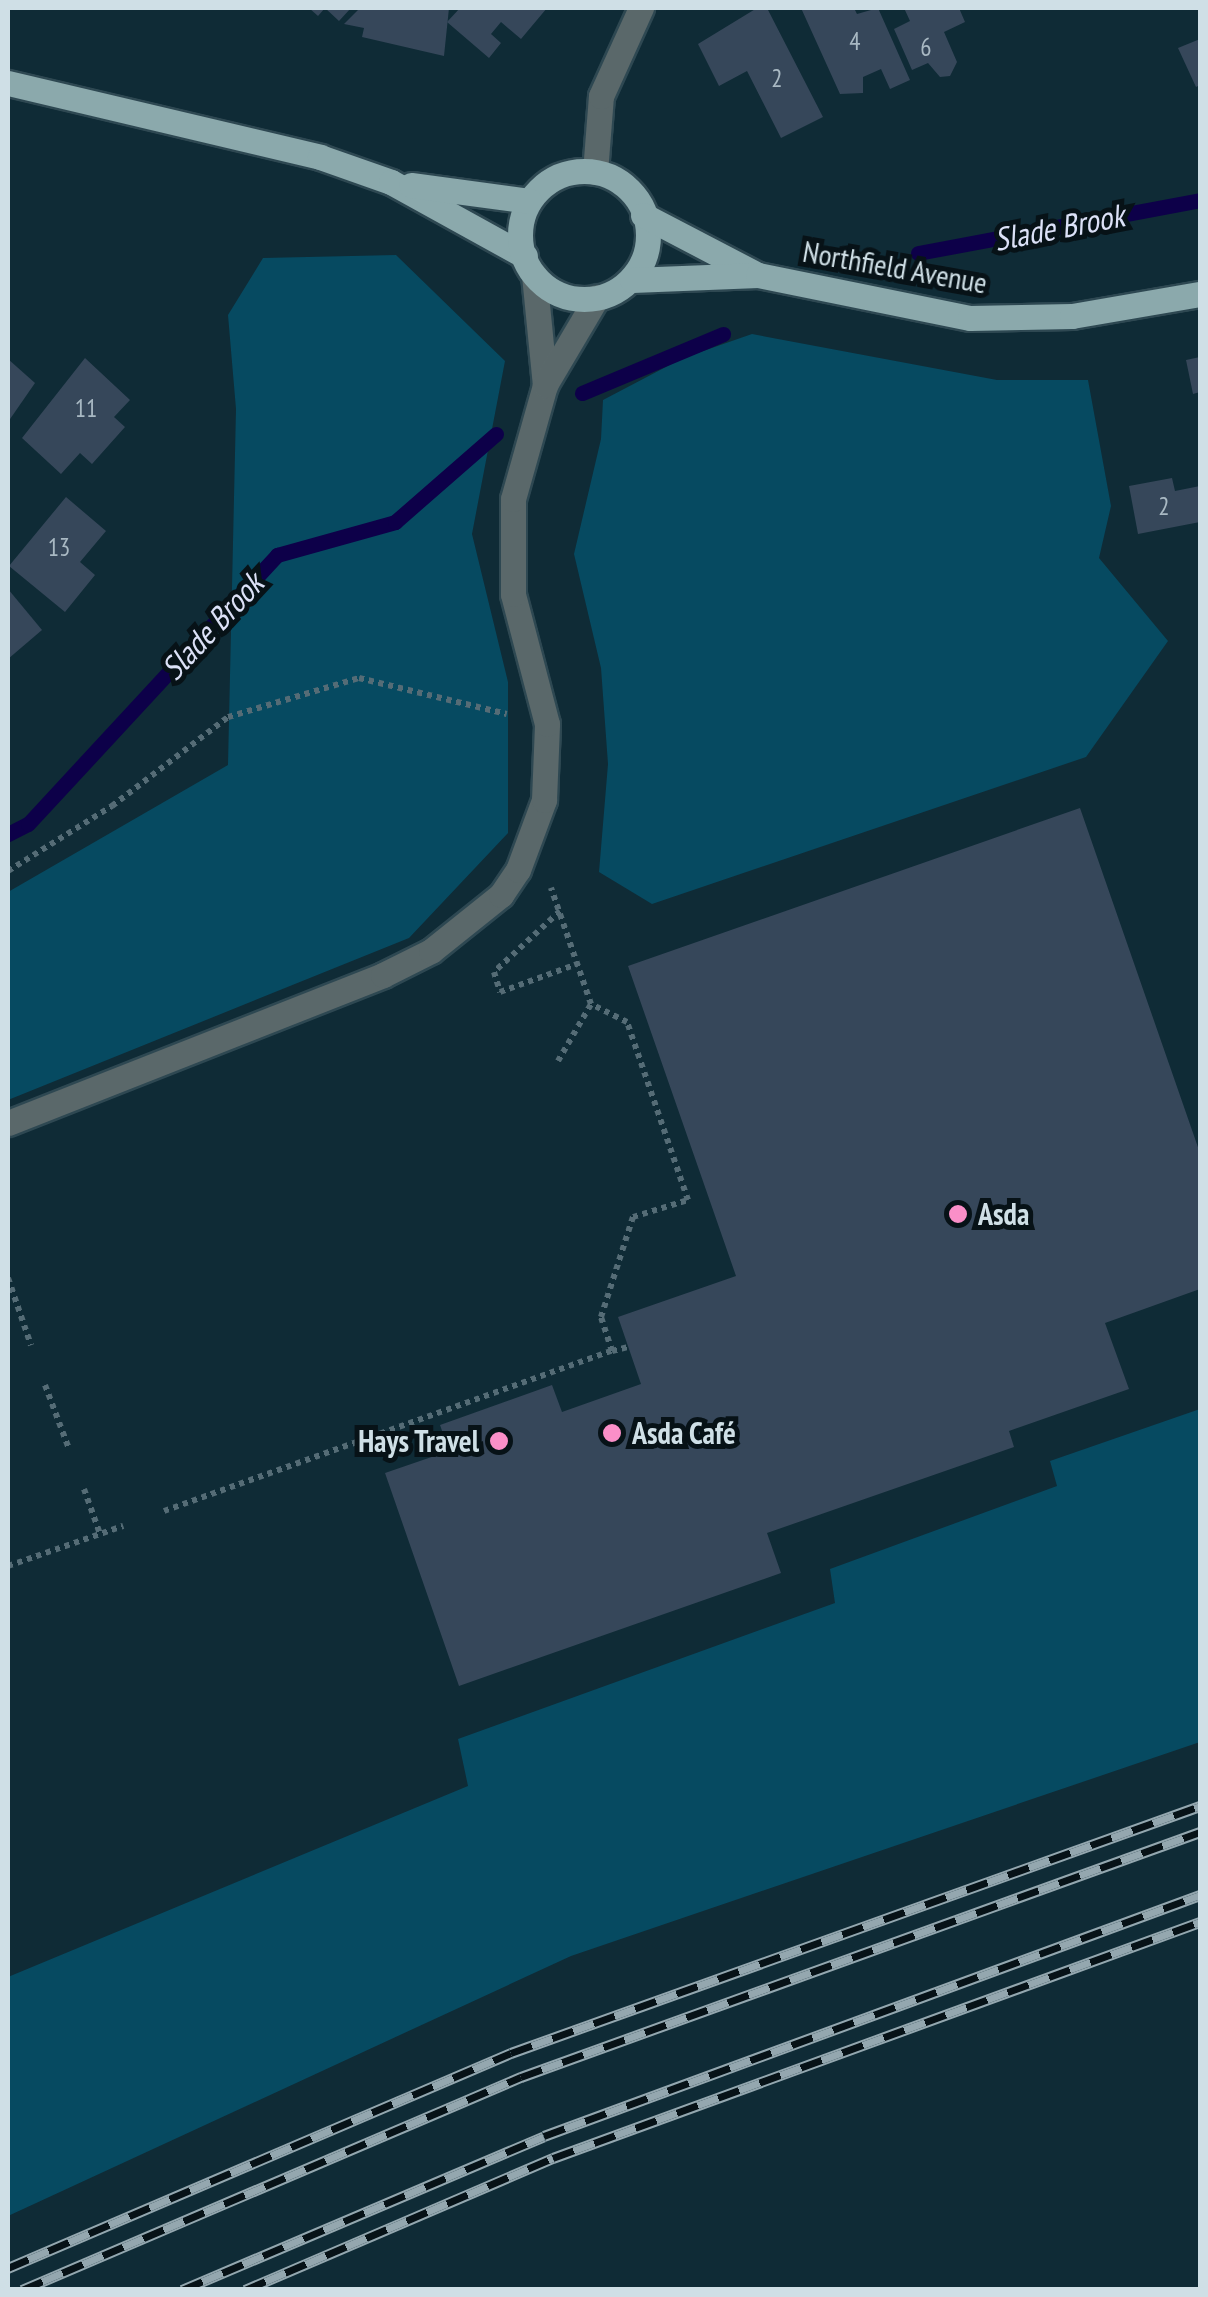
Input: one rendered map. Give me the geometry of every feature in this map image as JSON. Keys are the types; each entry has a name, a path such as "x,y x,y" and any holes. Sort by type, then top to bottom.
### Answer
{"main road":[{"path":"8,82 320,157 391,182 528,201"},
{"path":"391,182 530,266 570,300 598,297 632,280 646,260 643,215 630,192 594,172 564,172 528,201 521,226 530,266"},
{"name":"Northfield Avenue","path":"643,215 758,275"},
{"name":"Northfield Avenue","path":"632,280 758,275 970,318 1072,316 1200,294"}],"street":[{"path":"594,172 601,96 641,8"},
{"path":"530,266 544,385"},
{"path":"8,1123 431,951 501,895 518,870 544,800 548,724 508,549 522,460 544,385 598,297"}],"path":[{"path":"8,871 112,806 228,716 358,678 548,724"},
{"path":"577,964 500,992 494,972 560,911 592,1004 627,1022 688,1200 633,1218 601,1317 612,1351"},
{"path":"558,1061 592,1004"},
{"path":"8,1278 30,1345"},
{"path":"164,1511 628,1346"},
{"path":"45,1386 69,1449"},
{"path":"84,1490 100,1534"},
{"path":"8,1566 122,1526"}],"shaded area":[{"path":"396,255 505,361 472,534 508,682 508,833 409,938 8,1100 8,892 228,765 236,409 228,315 263,258"},
{"path":"752,334 997,380 1088,380 1111,506 1099,558 1168,641 1086,757 652,904 599,872 608,764 601,668 574,554 601,439 603,400 683,358"},
{"path":"1200,1409 1200,1742 571,1956 8,2216 8,1977 468,1786 458,1739 835,1603 830,1569 1057,1486 1050,1461"}],"building":[{"path":"309,8 325,8 318,16"},
{"path":"325,8 351,8 339,21"},
{"path":"360,8 449,8 444,56 362,37 364,28 344,24"},
{"path":"460,8 547,8 521,39 501,22 491,34 501,43 489,58 447,22"},
{"path":"757,8 767,8 823,117 781,138 747,71 719,86 698,44"},
{"path":"801,8 854,8 857,14 878,8 910,80 890,89 881,69 863,77 863,93 840,94"},
{"path":"904,8 959,8 965,22 944,32 957,62 950,76 940,77 928,63 912,70 894,29 910,21"},
{"path":"1200,39 1200,85 1196,87 1178,48"},
{"path":"1200,357 1200,392 1193,394 1186,360"},
{"path":"85,358 130,400 114,417 125,427 92,464 80,453 61,474 22,438"},
{"path":"8,359 35,383 8,422"},
{"path":"1172,478 1175,491 1200,486 1200,522 1138,534 1129,486"},
{"path":"66,497 106,531 80,562 95,575 65,612 9,566"},
{"path":"8,589 42,630 8,659"},
{"name":"Asda","path":"1080,808 1200,1153 1200,1289 1105,1323 1129,1389 1009,1431 1014,1447 767,1533 781,1573 459,1686 385,1473 449,1451 440,1425 552,1385 562,1412 641,1384 618,1317 736,1276 628,966"}],"waterway":[{"name":"Slade Brook","path":"918,253 1200,200"},
{"name":"Slade Brook","path":"582,393 723,334"},
{"name":"Slade Brook","path":"8,834 28,824 277,555 395,522 496,434"}],"railway":[{"path":"8,2268 511,2053 1200,1806"},
{"path":"22,2290 521,2077 1200,1832"},
{"path":"182,2290 544,2136 1200,1895"},
{"path":"245,2290 553,2158 1200,1922"}],"place":[{"name":"Asda","path":"958,1214"},
{"name":"Asda Café","path":"612,1433"},
{"name":"Hays Travel","path":"499,1441"}]}
